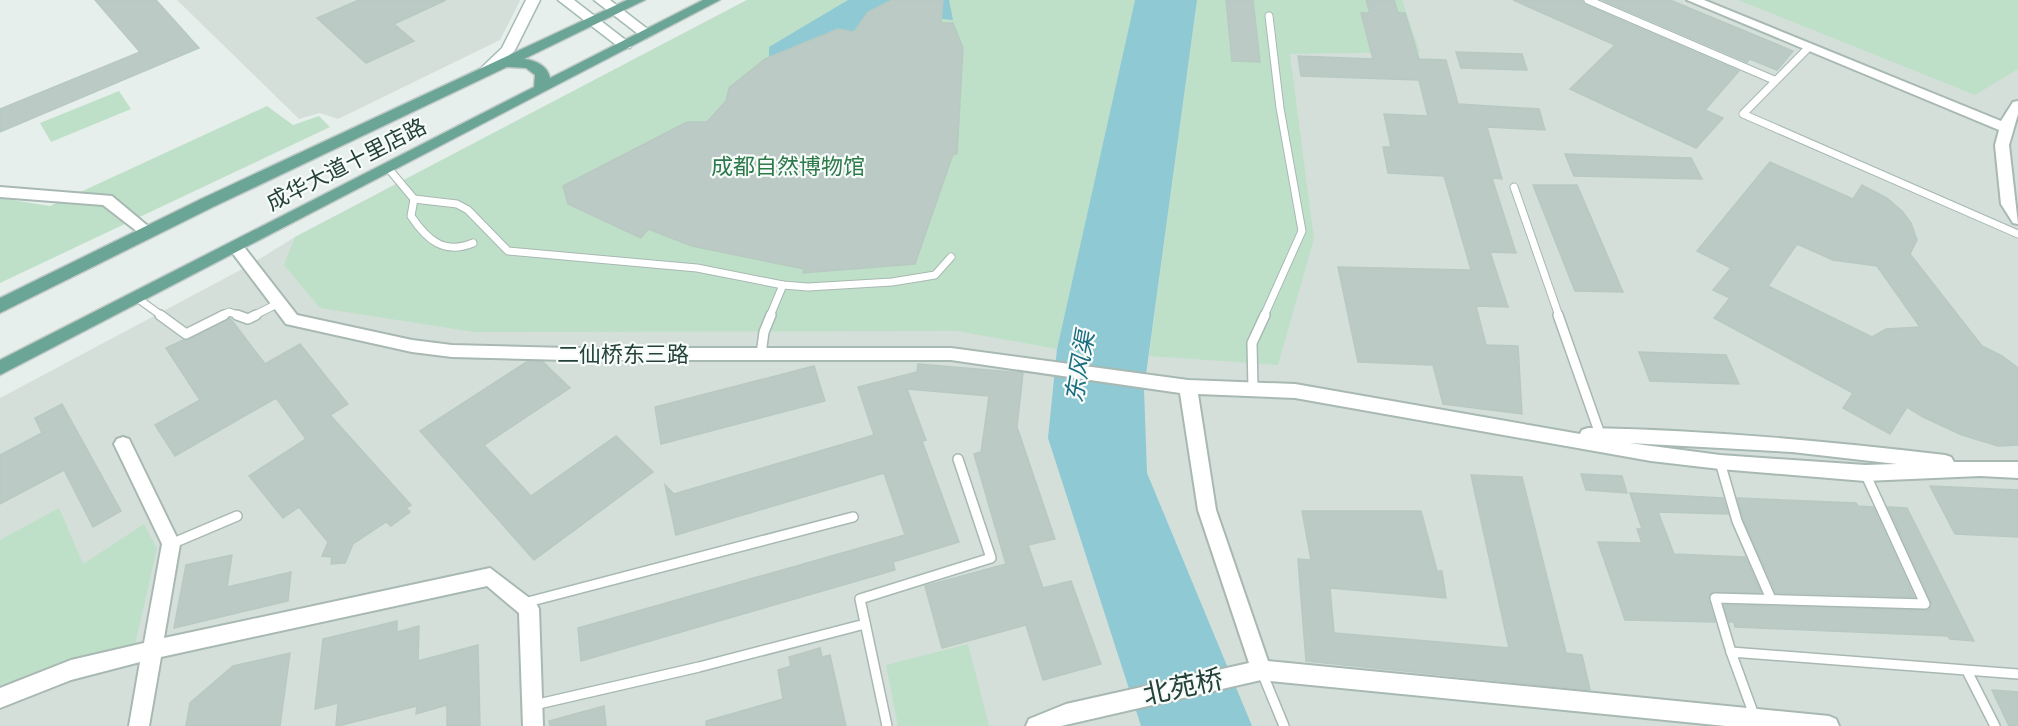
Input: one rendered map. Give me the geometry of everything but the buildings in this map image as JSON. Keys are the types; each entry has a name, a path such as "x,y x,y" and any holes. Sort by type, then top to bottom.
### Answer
{"main road":[{"name":"成华大道十里店路","path":"0,306 148,232 638,0"},
{"name":"成华大道十里店路","path":"0,368 713,0"},
{"path":"503,64 514,62 530,64 542,73 543,81 540,89"}],"street":[{"path":"485,72 508,50 533,0"},
{"path":"565,0 625,45"},
{"path":"601,0 647,34"},
{"path":"1693,0 1809,47 2013,118 2002,144 2008,204 2018,219"},
{"path":"0,192 107,200 148,232"},
{"name":"二仙桥东三路","path":"236,247 281,302 292,320 412,346 452,351 568,354 951,354 1047,370 1158,384 1294,391 1561,438 1602,440"},
{"path":"1188,387 1207,510 1252,672"},
{"path":"1602,440 1720,462 1865,473 1980,468"},
{"path":"1602,440 1791,445 1980,468 2018,470"},
{"path":"123,444 171,544 140,726"},
{"path":"0,698 70,670 490,577 529,609 533,726"},
{"name":"北苑桥","path":"1036,726 1066,714 1252,672 1756,722 1829,726"}],"lane":[{"path":"1588,0 1774,80"},
{"path":"1252,389 1252,343 1302,231 1280,108 1269,16"},
{"path":"1809,47 1743,114 2018,234"},
{"path":"388,168 414,199 457,204 468,210 508,251 697,268 783,285 808,287 892,282 935,276 951,257"},
{"path":"1514,187 1602,440"},
{"path":"414,199 411,216 430,242 439,248 465,247 473,243"},
{"path":"761,354 764,332 783,285"},
{"path":"137,298 186,334 229,312 248,319 281,302"},
{"path":"887,726 860,599 991,558 958,459"},
{"path":"1720,462 1737,521 1771,599"},
{"path":"1756,722 1715,598 1925,604 1865,473"},
{"path":"171,544 237,516"},
{"path":"524,603 853,517"},
{"path":"532,705 699,667 865,624"},
{"path":"1731,652 2018,674"},
{"path":"1967,671 1995,726"},
{"path":"1252,672 1284,726"}],"shaded area":[{"path":"177,0 520,1 500,40 338,119 320,113 299,119"},
{"path":"747,0 2018,0 2018,726 0,726 0,398 248,266 295,237"}],"green space":[{"name":"成都自然博物馆","path":"747,0 1135,0 1057,349 957,331 474,332 320,308 284,265 295,237"},
{"path":"1197,0 1402,0 1420,52 1290,54 1314,239 1278,365 1149,356"},
{"path":"1738,0 2018,0 2018,69 1975,95"},
{"path":"119,91 131,109 51,142 40,123"},
{"path":"267,106 293,125 319,116 330,127 0,283 0,198 50,206"},
{"path":"59,508 83,564 144,524 157,548 135,645 0,685 0,540"},
{"path":"968,644 989,726 898,726 886,665"}],"water":[{"path":"848,0 949,0 953,20 890,14 792,64 769,57 769,47"},
{"name":"东风渠","path":"1135,0 1197,0 1144,389 1147,473 1252,726 1141,726 1048,438 1057,349"}]}
